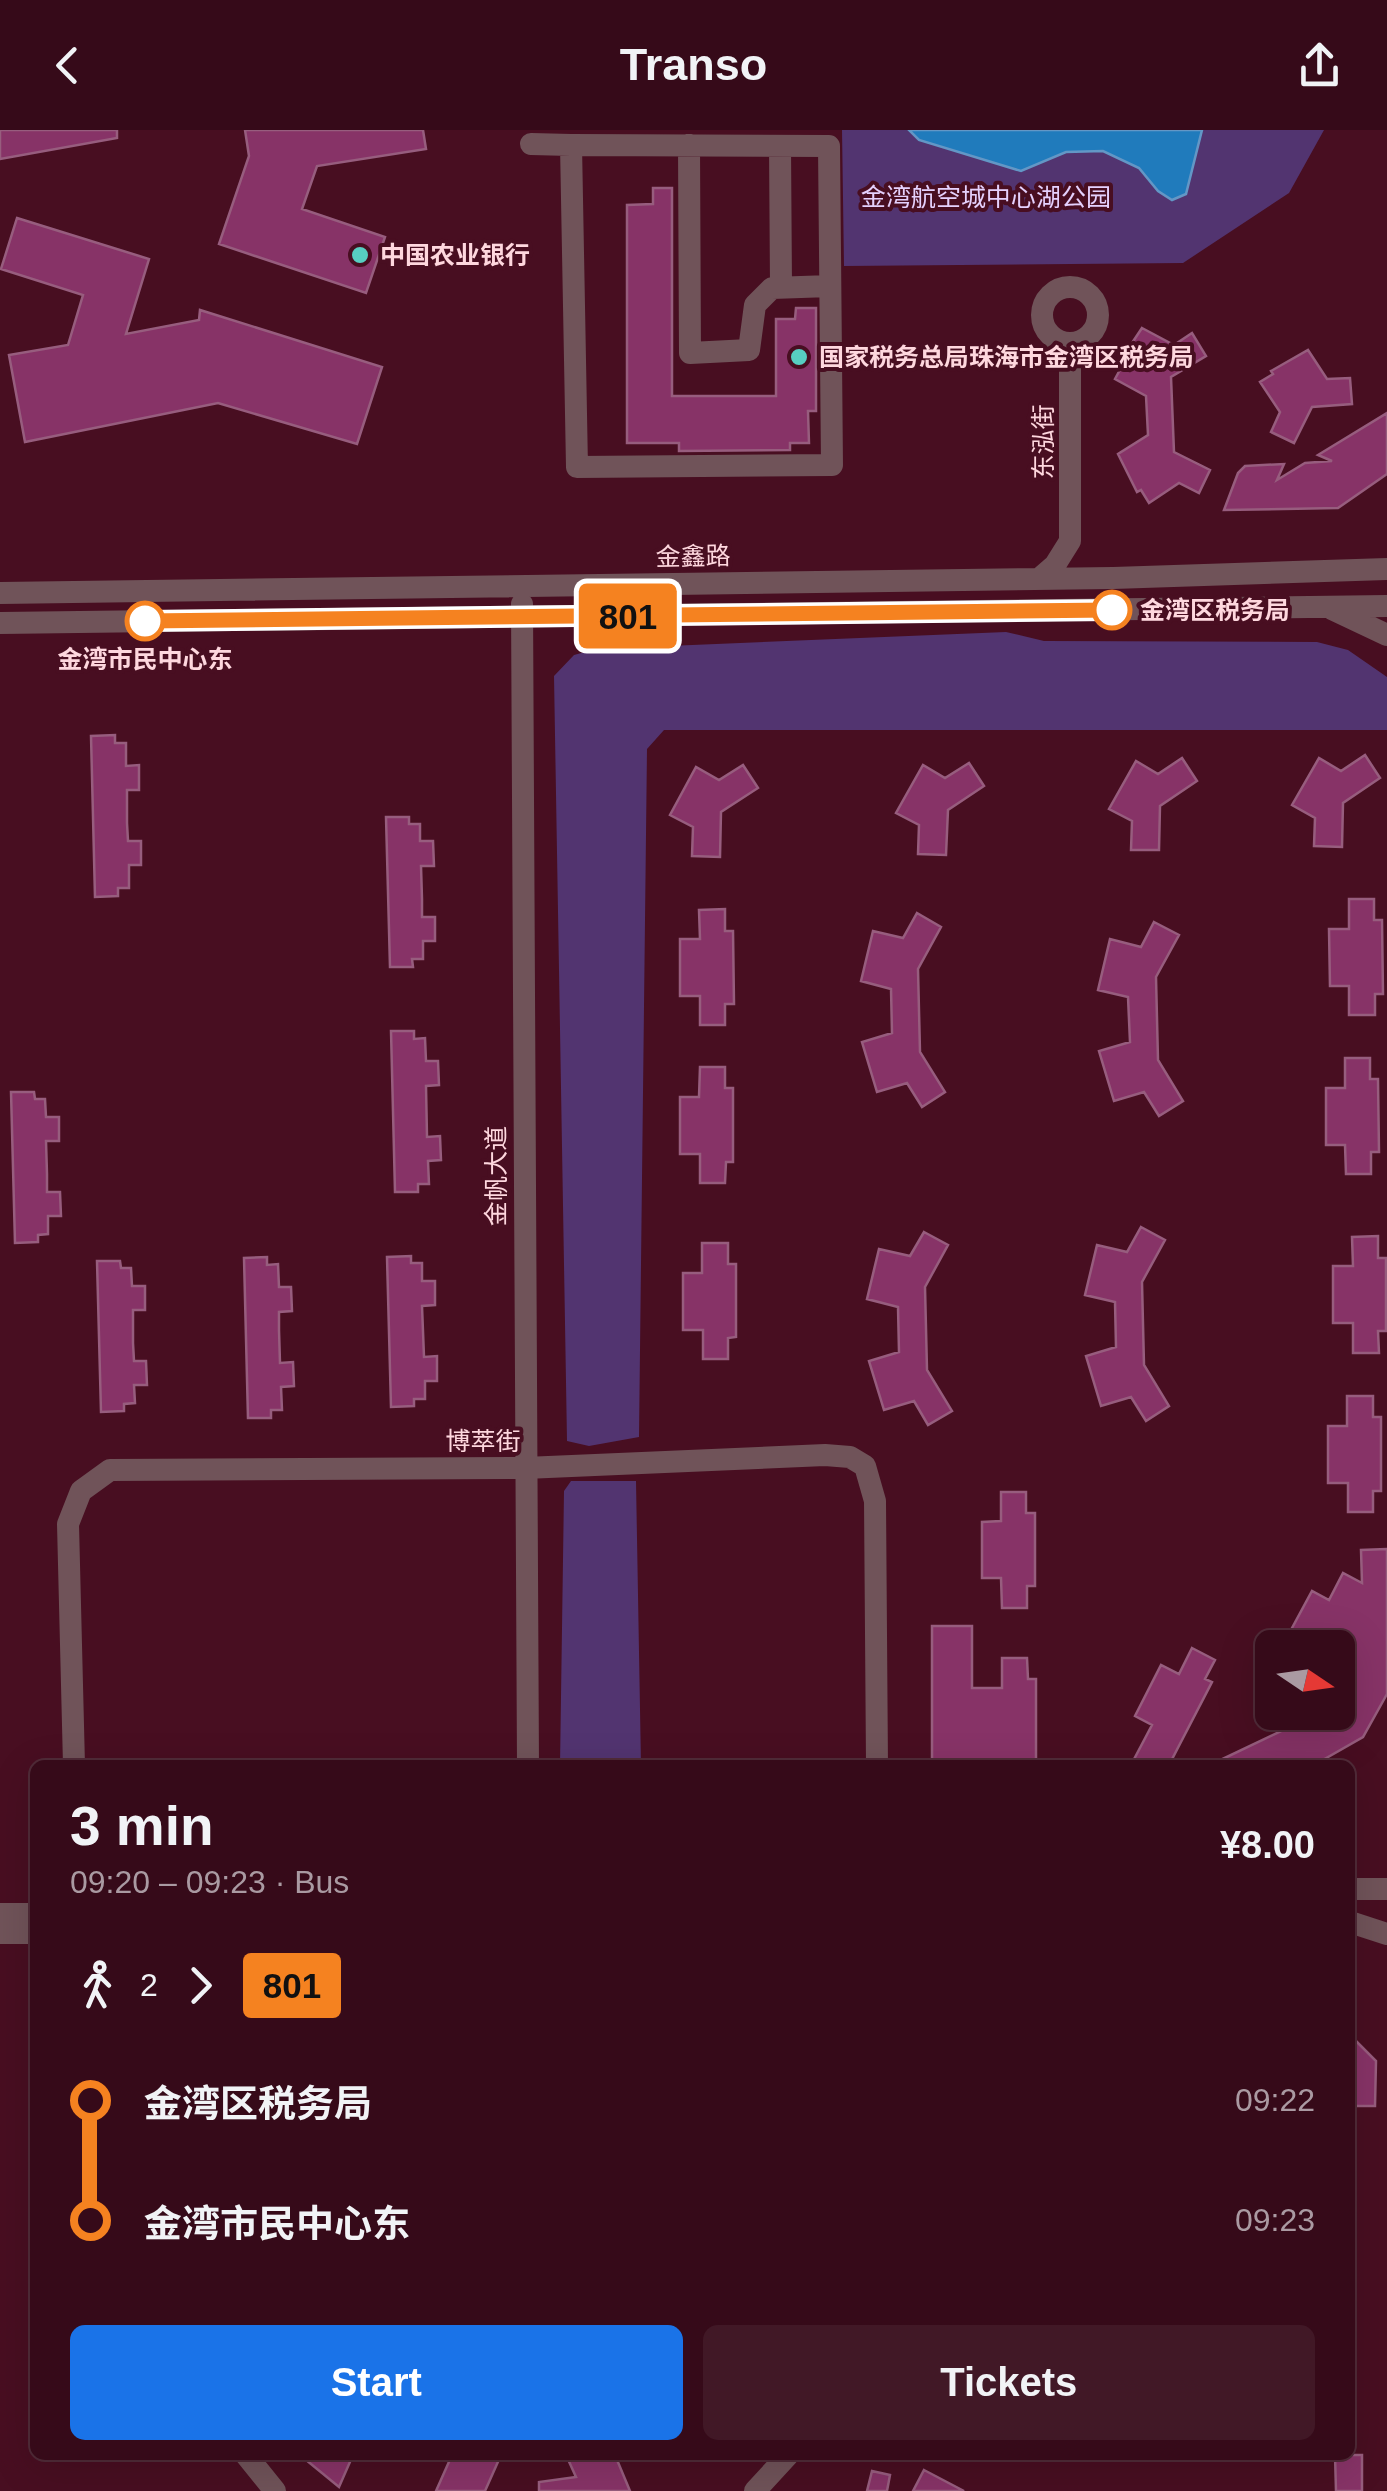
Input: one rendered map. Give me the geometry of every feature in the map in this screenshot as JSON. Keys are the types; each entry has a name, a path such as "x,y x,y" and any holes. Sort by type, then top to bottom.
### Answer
{"street":[{"path":"531,144 571,144 780,146 829,146 832,465 577,467 571,144"},
{"path":"690,145 690,353 749,350 755,305 765,292 781,286 830,286"},
{"path":"780,146 781,286"},
{"name":"东泓街","path":"1070,343 1070,541"},
{"path":"1040,578 1055,565 1070,541 1083,557 1113,578"},
{"path":"1347,568 1387,554"},
{"name":"金鑫路","path":"0,594 1113,578 1387,569"},
{"name":"金帆大道","path":"522,586 528,1760"},
{"path":"1324,606 1387,635"},
{"path":"0,623 1387,606"},
{"name":"博萃街","path":"74,1760 68,1524 81,1491 110,1470 525,1468 825,1455 850,1457 864,1466 875,1501 877,1760"},
{"path":"1355,1889 1383,1887"},
{"path":"0,1914 30,1914"},
{"path":"1355,1920 1387,1918"},
{"path":"1355,1922 1387,1934"},
{"path":"0,1933 30,1933"},
{"path":"250,2460 275,2491"},
{"path":"755,2491 783,2460"}],"green space":[{"name":"金湾航空城中心湖公园","path":"842,130 1324,130 1289,193 1183,263 844,266"},
{"path":"1006,632 1044,641 1317,642 1348,650 1387,677 1387,730 664,730 647,749 639,1437 589,1446 567,1441 554,676 574,655 596,649"},
{"path":"571,1481 636,1481 641,1760 560,1760 564,1491"}],"water":[{"path":"909,130 1202,130 1186,194 1172,200 1158,191 1139,168 1103,151 1066,152 1021,171 919,140"}],"building":[{"path":"0,130 117,130 117,138 0,159"},
{"path":"245,130 423,130 426,149 317,166 302,209 385,237 366,293 219,244 249,156"},
{"name":"国家税务总局珠海市金湾区税务局","path":"653,188 672,188 672,396 776,396 776,319 795,319 796,308 816,308 816,411 808,411 809,443 790,443 790,450 679,451 679,443 627,443 627,205 653,204"},
{"path":"17,218 149,259 126,334 199,320 200,310 382,367 357,444 218,403 25,442 9,355 68,345 83,295 1,269"},
{"path":"1142,328 1174,345 1192,333 1206,356 1171,377 1174,452 1210,470 1199,493 1179,483 1149,503 1141,490 1137,492 1118,454 1148,435 1146,396 1115,379 1122,366 1118,364"},
{"path":"1308,350 1327,379 1350,378 1352,404 1312,407 1294,443 1271,432 1280,412 1260,382 1273,374 1271,371"},
{"path":"1387,413 1387,474 1338,508 1224,510 1238,473 1245,466 1284,464 1277,480 1305,463 1332,461 1318,455"},
{"path":"115,735 115,743 126,743 126,766 139,765 139,790 127,790 127,823 128,841 141,841 141,865 129,865 129,888 118,888 118,896 95,897 91,736"},
{"path":"1365,755 1380,778 1343,803 1342,847 1314,846 1315,818 1292,805 1319,758 1341,771"},
{"path":"1182,758 1197,781 1160,806 1159,850 1131,850 1132,821 1109,809 1136,761 1158,774"},
{"path":"969,763 984,786 948,810 946,855 918,854 919,825 896,813 923,765 945,778"},
{"path":"743,765 758,788 721,812 720,857 692,856 693,827 670,815 696,767 719,780"},
{"path":"386,817 409,817 409,824 420,824 420,841 433,841 434,866 421,866 422,917 435,917 435,941 423,941 423,959 412,959 413,967 390,967"},
{"path":"1349,899 1374,899 1374,920 1382,920 1383,994 1375,994 1375,1015 1349,1015 1349,986 1330,986 1329,929 1349,929"},
{"path":"725,909 725,931 733,931 734,1004 725,1004 725,1025 700,1025 700,996 680,996 680,939 700,939 699,910"},
{"path":"917,913 941,927 918,969 920,1052 945,1092 922,1107 907,1083 877,1092 862,1042 892,1033 891,989 861,981 873,931 903,938"},
{"path":"1154,922 1179,935 1156,977 1158,1060 1183,1101 1159,1116 1144,1092 1114,1101 1099,1051 1130,1042 1128,997 1098,990 1110,939 1141,947"},
{"path":"391,1031 414,1031 414,1039 425,1038 426,1061 438,1061 439,1085 426,1086 427,1137 440,1136 441,1160 428,1161 429,1184 418,1184 418,1192 395,1192"},
{"path":"1345,1058 1370,1058 1370,1079 1378,1079 1379,1152 1371,1152 1371,1174 1346,1174 1345,1145 1326,1145 1326,1088 1345,1088"},
{"path":"700,1067 725,1067 725,1088 733,1088 733,1162 726,1162 725,1183 700,1183 700,1154 680,1154 680,1097 699,1097"},
{"path":"11,1092 34,1092 35,1099 45,1099 46,1117 59,1117 59,1141 46,1141 47,1192 60,1192 61,1216 48,1216 48,1234 38,1235 38,1242 15,1243"},
{"path":"1141,1227 1165,1240 1142,1282 1143,1324 1144,1365 1169,1406 1146,1421 1131,1397 1101,1406 1086,1356 1116,1347 1115,1302 1085,1295 1097,1245 1127,1252"},
{"path":"924,1232 948,1245 925,1287 927,1370 952,1411 928,1425 914,1401 884,1410 869,1361 899,1352 898,1307 867,1299 879,1249 910,1256"},
{"path":"1378,1236 1378,1258 1386,1258 1386,1331 1378,1331 1379,1353 1353,1353 1353,1323 1333,1323 1333,1266 1353,1266 1352,1237"},
{"path":"702,1243 728,1243 728,1264 736,1264 736,1337 728,1338 728,1359 703,1359 703,1330 683,1330 683,1273 702,1273"},
{"path":"411,1256 411,1263 422,1263 422,1281 435,1281 435,1305 422,1306 424,1357 437,1356 437,1381 425,1381 425,1399 414,1399 414,1406 391,1407 387,1257"},
{"path":"267,1257 267,1265 278,1264 279,1287 291,1287 292,1311 279,1312 280,1363 293,1362 294,1386 281,1387 282,1410 271,1410 271,1418 248,1418 244,1258"},
{"path":"97,1261 120,1261 121,1268 131,1268 132,1286 145,1286 145,1310 133,1310 133,1343 134,1361 146,1361 147,1385 134,1385 135,1403 124,1404 124,1411 101,1412"},
{"path":"1347,1396 1373,1396 1373,1417 1381,1417 1381,1491 1373,1491 1373,1512 1348,1512 1348,1483 1328,1483 1328,1426 1347,1426"},
{"path":"1001,1492 1026,1492 1026,1513 1035,1513 1035,1586 1027,1586 1027,1608 1002,1608 1001,1578 982,1578 982,1522 1001,1521"},
{"path":"1387,1549 1387,1694 1363,1737 1323,1760 1220,1760 1283,1730 1355,1730 1355,1630 1291,1630 1312,1591 1329,1600 1343,1573 1362,1583 1361,1550"},
{"path":"932,1626 972,1626 972,1688 1002,1688 1002,1658 1027,1658 1028,1679 1036,1679 1036,1760 932,1760"},
{"path":"1192,1648 1215,1660 1205,1679 1212,1682 1172,1760 1134,1760 1152,1725 1135,1716 1161,1665 1179,1674"},
{"path":"1355,2040 1376,2061 1375,2106 1355,2106"},
{"path":"1355,2455 1362,2455 1362,2491 1336,2491 1335,2460 1355,2460"},
{"path":"306,2460 351,2460 339,2487"},
{"path":"450,2460 499,2460 485,2491 436,2491"},
{"path":"568,2460 617,2460 630,2491 539,2491 539,2482 576,2477"},
{"path":"924,2470 964,2491 913,2491"},
{"path":"872,2471 890,2475 887,2491 867,2491"}],"bus line":[{"name":"801","path":"145,621 1112,610"}],"place":[{"name":"中国农业银行","path":"360,255"},
{"name":"国家税务总局珠海市金湾区税务局","path":"799,357"},
{"name":"金湾区税务局","path":"1112,610"},
{"name":"金湾市民中心东","path":"145,621"}]}
